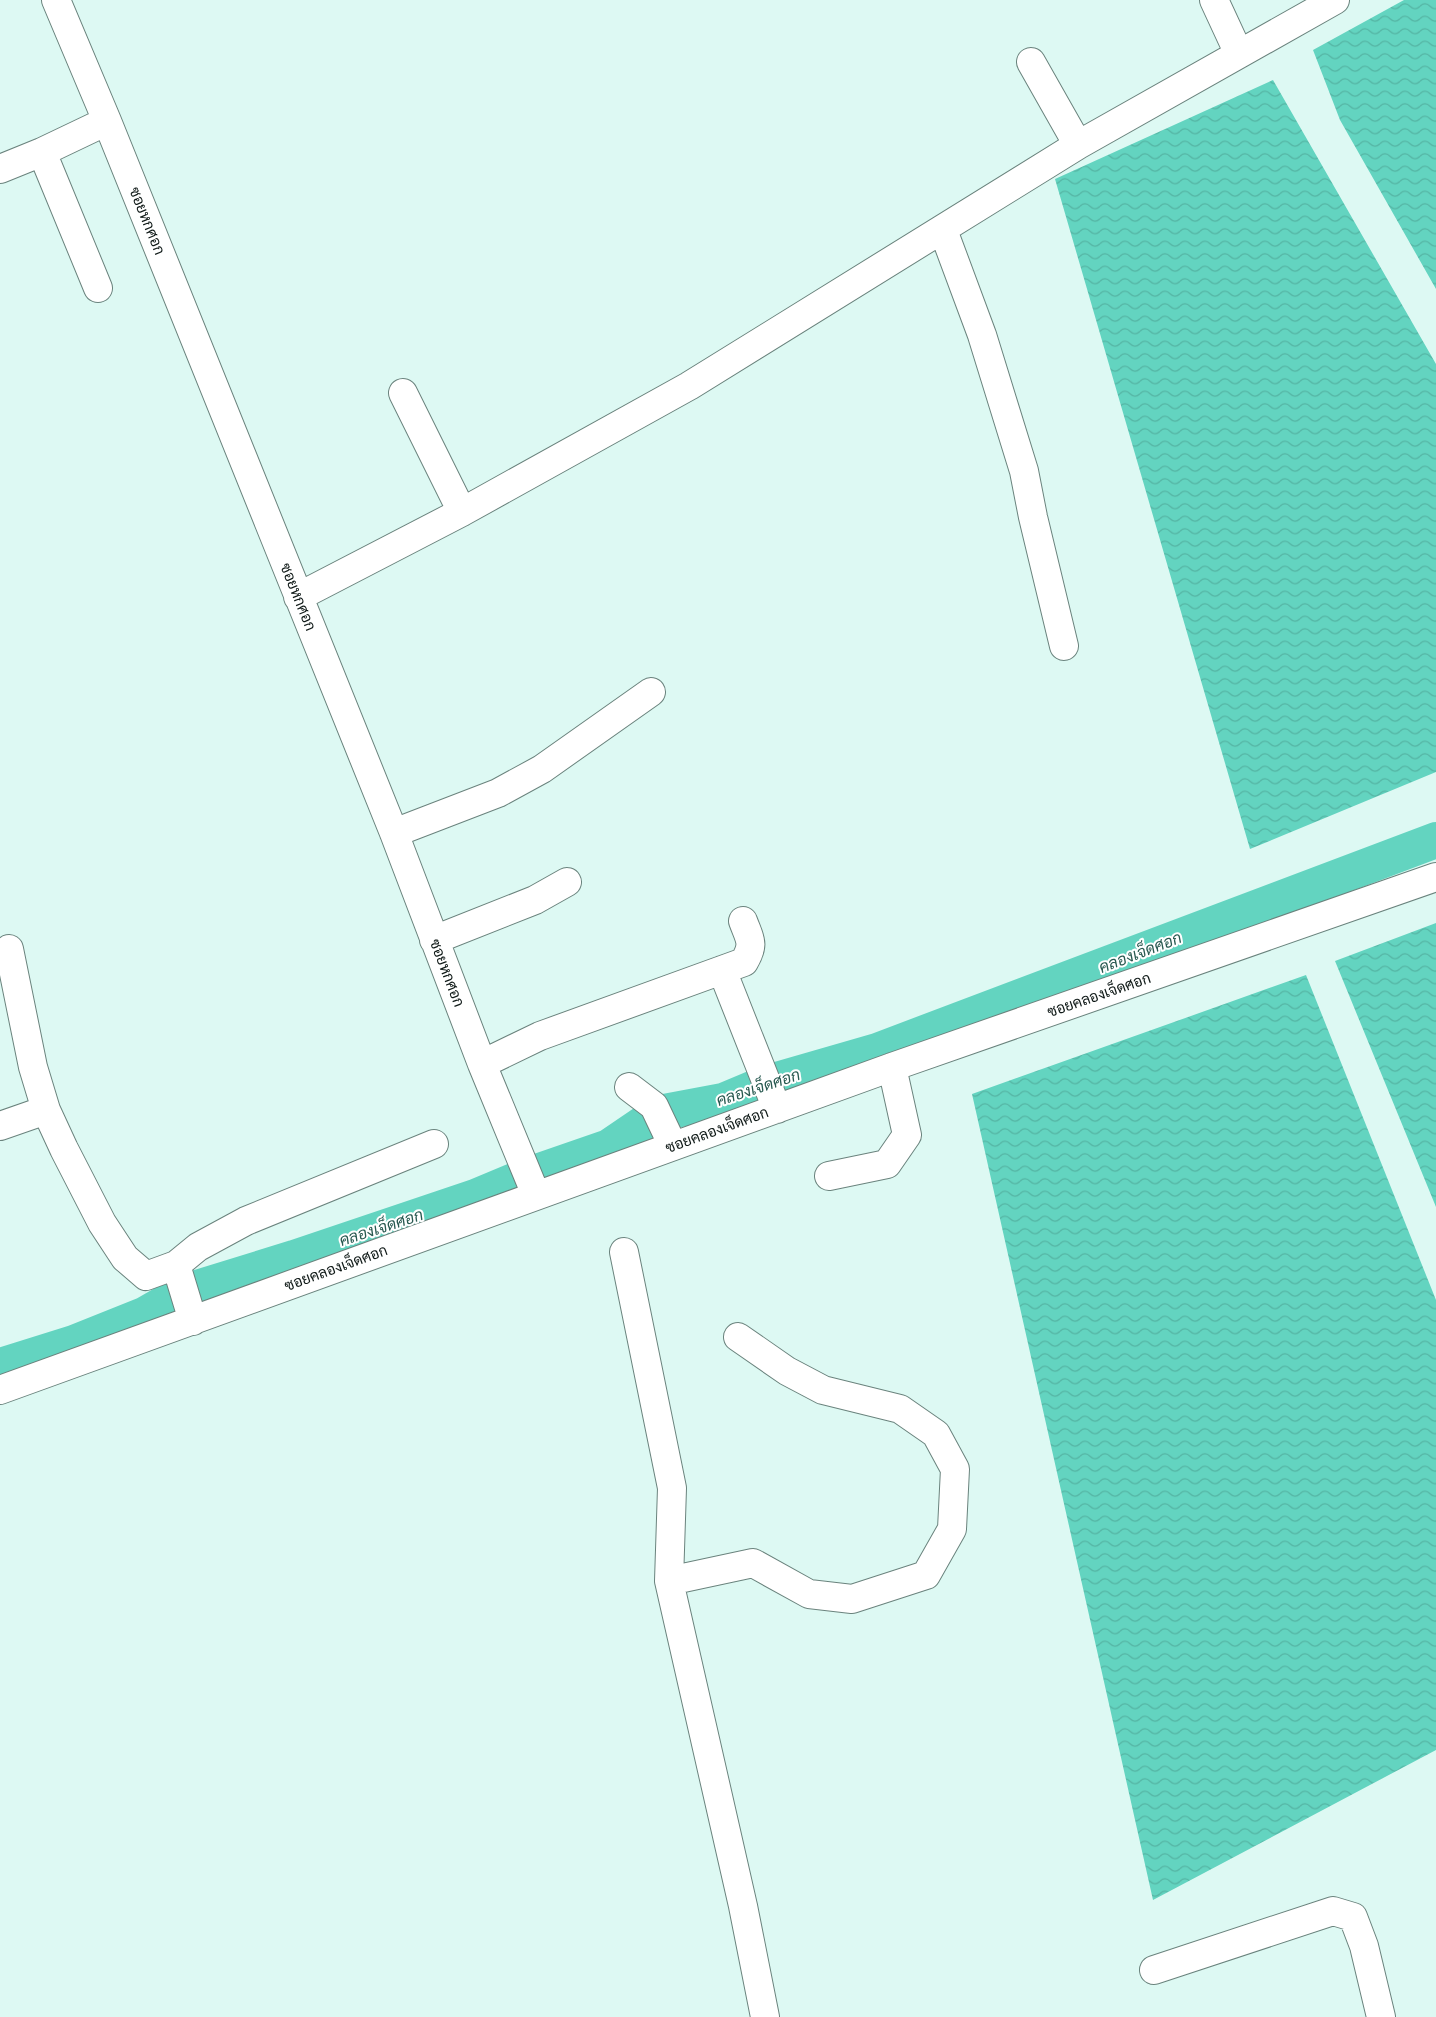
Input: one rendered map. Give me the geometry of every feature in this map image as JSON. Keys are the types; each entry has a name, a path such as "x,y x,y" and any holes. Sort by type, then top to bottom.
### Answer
{"street":[{"name":"ซอยหกศอก","path":"56,0 107,121 298,597 406,829 446,935 482,1064 536,1195"},
{"path":"1214,0 1240,54"},
{"path":"298,597 462,512 689,386 1078,145 1335,0"},
{"path":"1031,62 1078,145"},
{"path":"0,169 42,152 107,121"},
{"path":"42,152 98,288"},
{"path":"943,230 982,335 1024,471 1064,646"},
{"path":"403,393 462,512"},
{"path":"406,829 498,793 542,769 651,692"},
{"name":"ซอยคลองเจ็ดศอก","path":"0,1390 192,1315 536,1195 664,1127 773,1100 892,1067 1436,877"},
{"path":"446,935 535,900 566,882"},
{"path":"482,1064 540,1036 744,962 752,950 743,921"},
{"path":"9,949 33,1067 46,1110 102,1223 124,1258 146,1276 177,1270 198,1247 246,1221 434,1144"},
{"path":"722,970 773,1100"},
{"path":"829,1176 887,1164 907,1135 892,1067"},
{"path":"629,1087 664,1127"},
{"path":"0,1126 46,1110"},
{"path":"624,1252 672,1488 669,1582 743,1906 765,2017"},
{"path":"177,1270 192,1315"},
{"path":"669,1582 753,1563 809,1594 852,1599 926,1575 952,1529 955,1469 936,1434 900,1410 823,1390 787,1371 738,1337"},
{"path":"1154,1970 1333,1911 1353,1917 1364,1946 1381,2017"}],"water":[{"path":"1404,0 1436,0 1436,289 1340,120 1313,50"},
{"path":"1273,80 1436,364 1436,772 1250,849 1055,179"},
{"path":"1436,923 1436,1207 1335,961"},
{"path":"1306,975 1436,1300 1436,1750 1153,1900 972,1094"}],"waterway":[{"name":"คลองเจ็ดศอก","path":"0,1366 74,1343 144,1315 184,1292 294,1258 475,1197 528,1175 609,1147 659,1113 723,1101 766,1083 877,1051 1436,840"}]}
